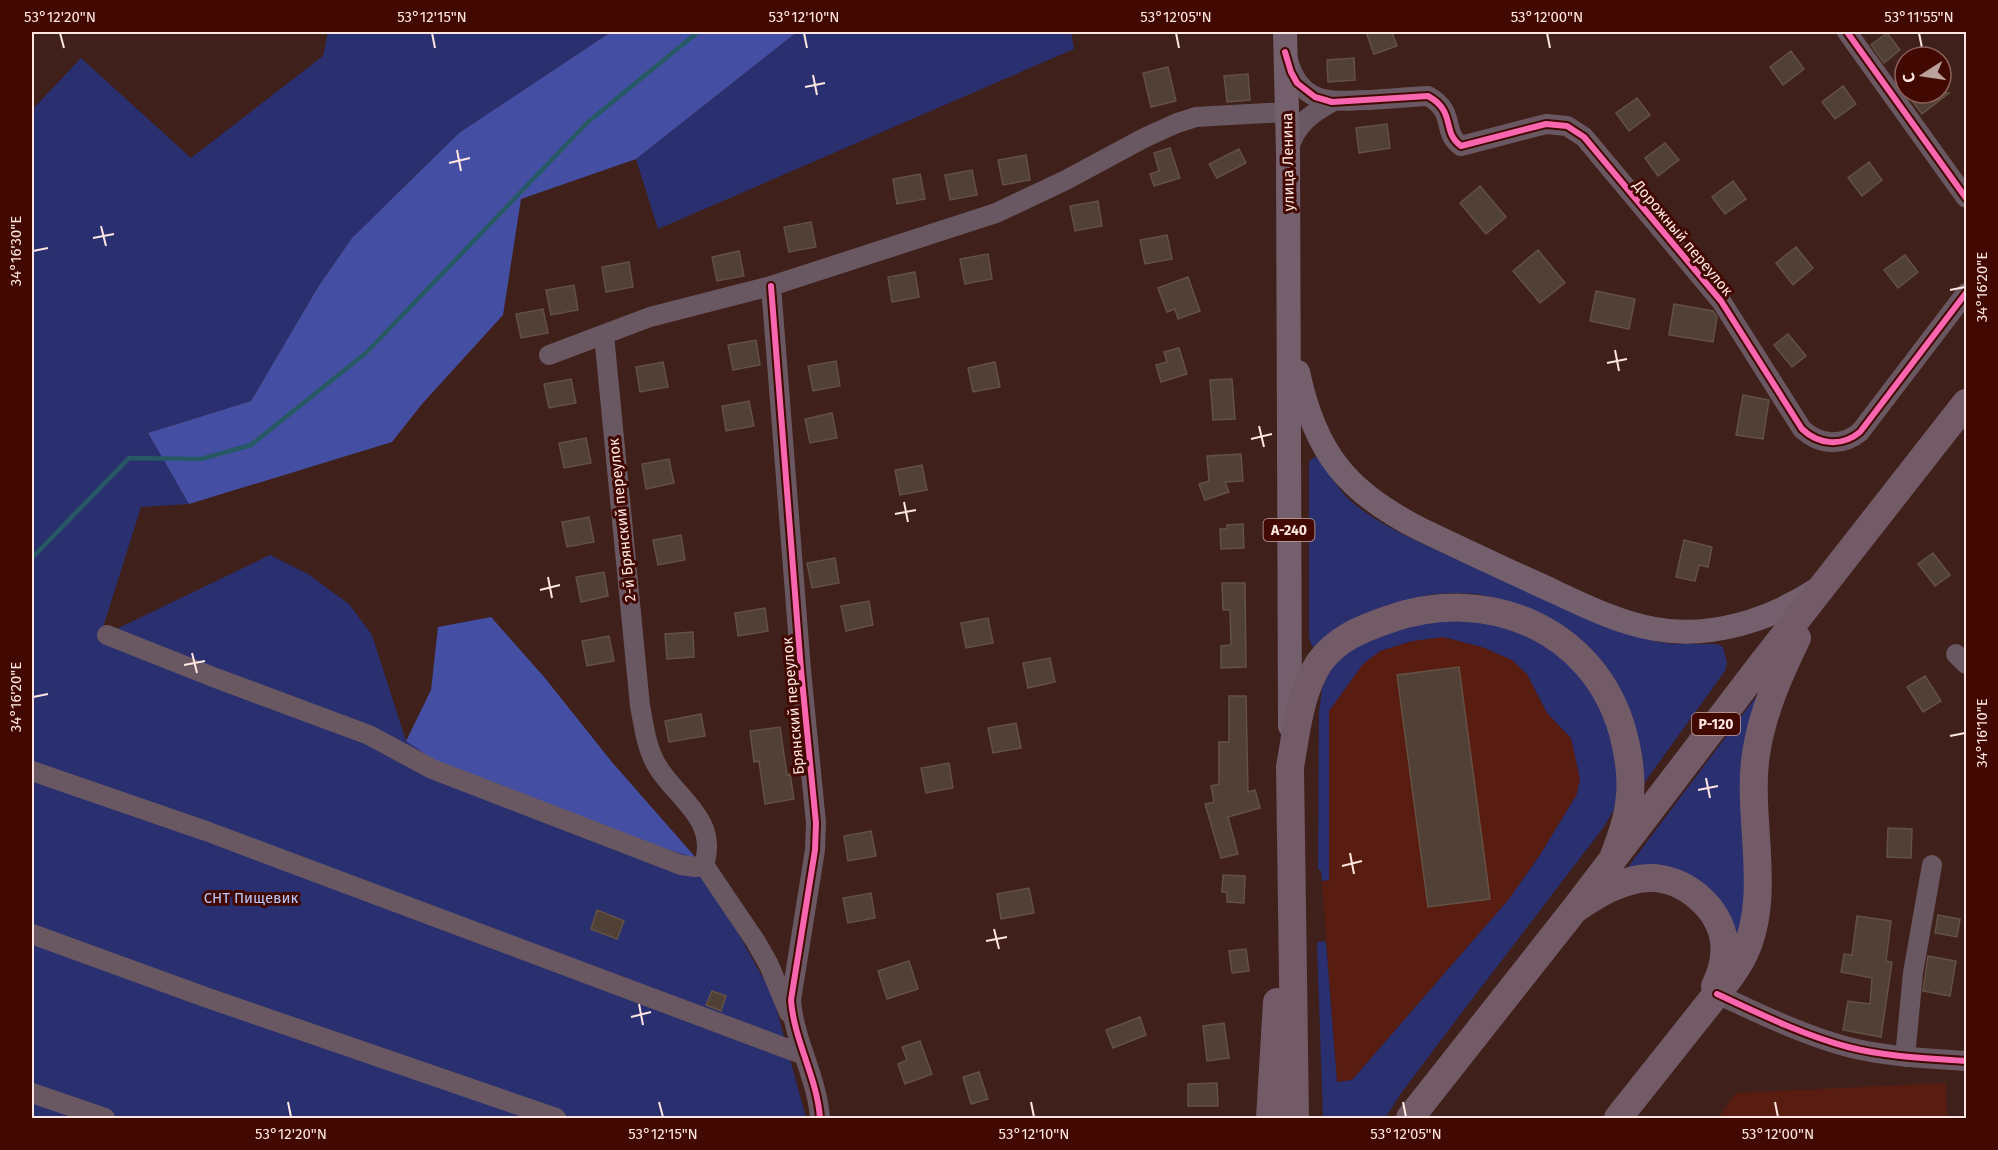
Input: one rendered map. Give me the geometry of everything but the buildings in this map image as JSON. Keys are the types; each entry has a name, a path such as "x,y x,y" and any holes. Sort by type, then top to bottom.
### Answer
{"highway":[{"name":"Р-120","path":"1410,1119 1966,403"},
{"path":"1618,1119 1709,1005 1743,957 1754,924 1757,884 1754,773 1759,735 1774,685 1821,587"},
{"path":"1290,767 1296,733 1311,678 1320,663 1340,642 1368,627 1433,608 1468,606 1503,612 1539,628 1573,651 1594,673 1611,701 1627,748 1630,769 1626,822 1612,861"},
{"name":"А-240","path":"1290,767 1295,1119"},
{"name":"А-240","path":"1270,1119 1290,826"},
{"path":"1574,910 1602,892 1640,879 1662,879 1676,882 1700,898 1718,924 1724,939 1724,954 1719,977 1709,1005"},
{"path":"1294,1026 1308,1119"},
{"path":"1260,1119 1271,1084"}],"main road":[{"name":"улица Ленина","path":"1285,42 1288,292"},
{"path":"1288,292 1294,357 1302,394 1311,418 1337,467 1355,487 1393,516 1591,608 1655,629 1699,632 1739,624 1791,604 1821,587"},
{"name":"А-240","path":"1288,292 1290,767"}],"street":[{"path":"1847,32 1966,198"},
{"path":"1285,42 1291,72 1297,82 1315,97 1332,102"},
{"name":"Дорожный переулок","path":"1332,102 1428,96 1446,111 1454,141 1461,146 1546,124 1567,126 1584,137 1721,301 1802,429 1818,440 1839,442 1851,440 1860,432 1966,293"},
{"path":"1288,153 1292,136 1298,128 1307,118 1332,102"},
{"path":"549,355 650,317 771,286 996,213 1177,123 1196,117 1287,112"},
{"name":"Брянский переулок","path":"771,286 799,647 816,823 815,850 791,1000 792,1020 815,1086 820,1119"},
{"name":"2-й Брянский переулок","path":"603,334 640,705 647,744 664,778 699,816 708,849 704,865"},
{"path":"107,635 369,735 432,769 659,857 688,866 704,865 756,942 769,965 792,1020"},
{"path":"32,771 206,831 804,1055"},
{"path":"1905,1056 1913,973 1932,865"},
{"path":"32,934 205,997 556,1119"},
{"path":"756,942 775,953 799,955"},
{"path":"1709,1005 1850,1047 1905,1056 1966,1061"},
{"path":"32,1093 105,1119"}],"shaded area":[{"path":"611,32 797,32 636,159 521,199 503,315 422,404 392,442 189,504 148,433 251,401 318,287 352,238 459,133"},
{"path":"491,617 545,678 611,761 697,859 467,783 406,741 431,690 438,627"},
{"path":"1443,637 1482,647 1512,660 1527,674 1547,713 1571,738 1580,779 1577,794 1540,855 1509,899 1352,1080 1337,1082 1322,881 1329,880 1329,711 1363,664 1380,651 1412,641"},
{"path":"1946,1083 1947,1118 1718,1118 1736,1093"}],"green space":[{"name":"СНТ Пищевик","path":"328,32 611,32 459,133 352,238 318,287 251,401 148,433 189,504 141,507 100,637 270,555 308,574 349,604 372,635 406,741 467,783 697,859 773,996 806,1118 32,1118 32,110 81,58 191,158 323,56"},
{"path":"797,32 1071,32 1074,49 658,229 636,159"},
{"path":"1314,457 1318,458 1343,493 1357,506 1406,536 1581,616 1654,641 1672,644 1717,644 1723,647 1727,663 1725,671 1644,783 1635,728 1495,598 1456,593 1435,594 1412,599 1312,647 1309,637 1309,462"},
{"path":"1479,619 1535,638 1574,667 1605,715 1619,773 1615,808 1603,828 1402,1092 1385,1118 1323,1118 1318,942 1326,943 1337,1082 1352,1080 1509,899 1540,855 1577,794 1580,779 1571,738 1547,713 1527,674 1512,660 1482,647 1443,637 1412,641 1380,651 1363,664 1329,711 1329,880 1322,881 1321,871 1318,869 1319,712 1322,689 1327,676 1335,664 1352,648 1414,624"},
{"path":"1755,698 1760,699 1741,941 1729,923 1625,871"}],"waterway":[{"path":"32,558 129,458 201,459 251,445 366,353 588,122 698,32"}],"cycle path":[{"path":"1847,32 1966,198"},
{"path":"1285,52 1297,83 1315,97 1332,102 1428,96 1443,109 1451,135 1461,146 1546,124 1567,126 1584,137 1721,301 1802,429 1823,441 1838,442 1860,432 1966,293"},
{"path":"771,286 801,670 816,823 815,850 791,1000 796,1030 815,1088 820,1118"},
{"path":"1717,994 1798,1030 1848,1047 1892,1055 1966,1061"}]}
